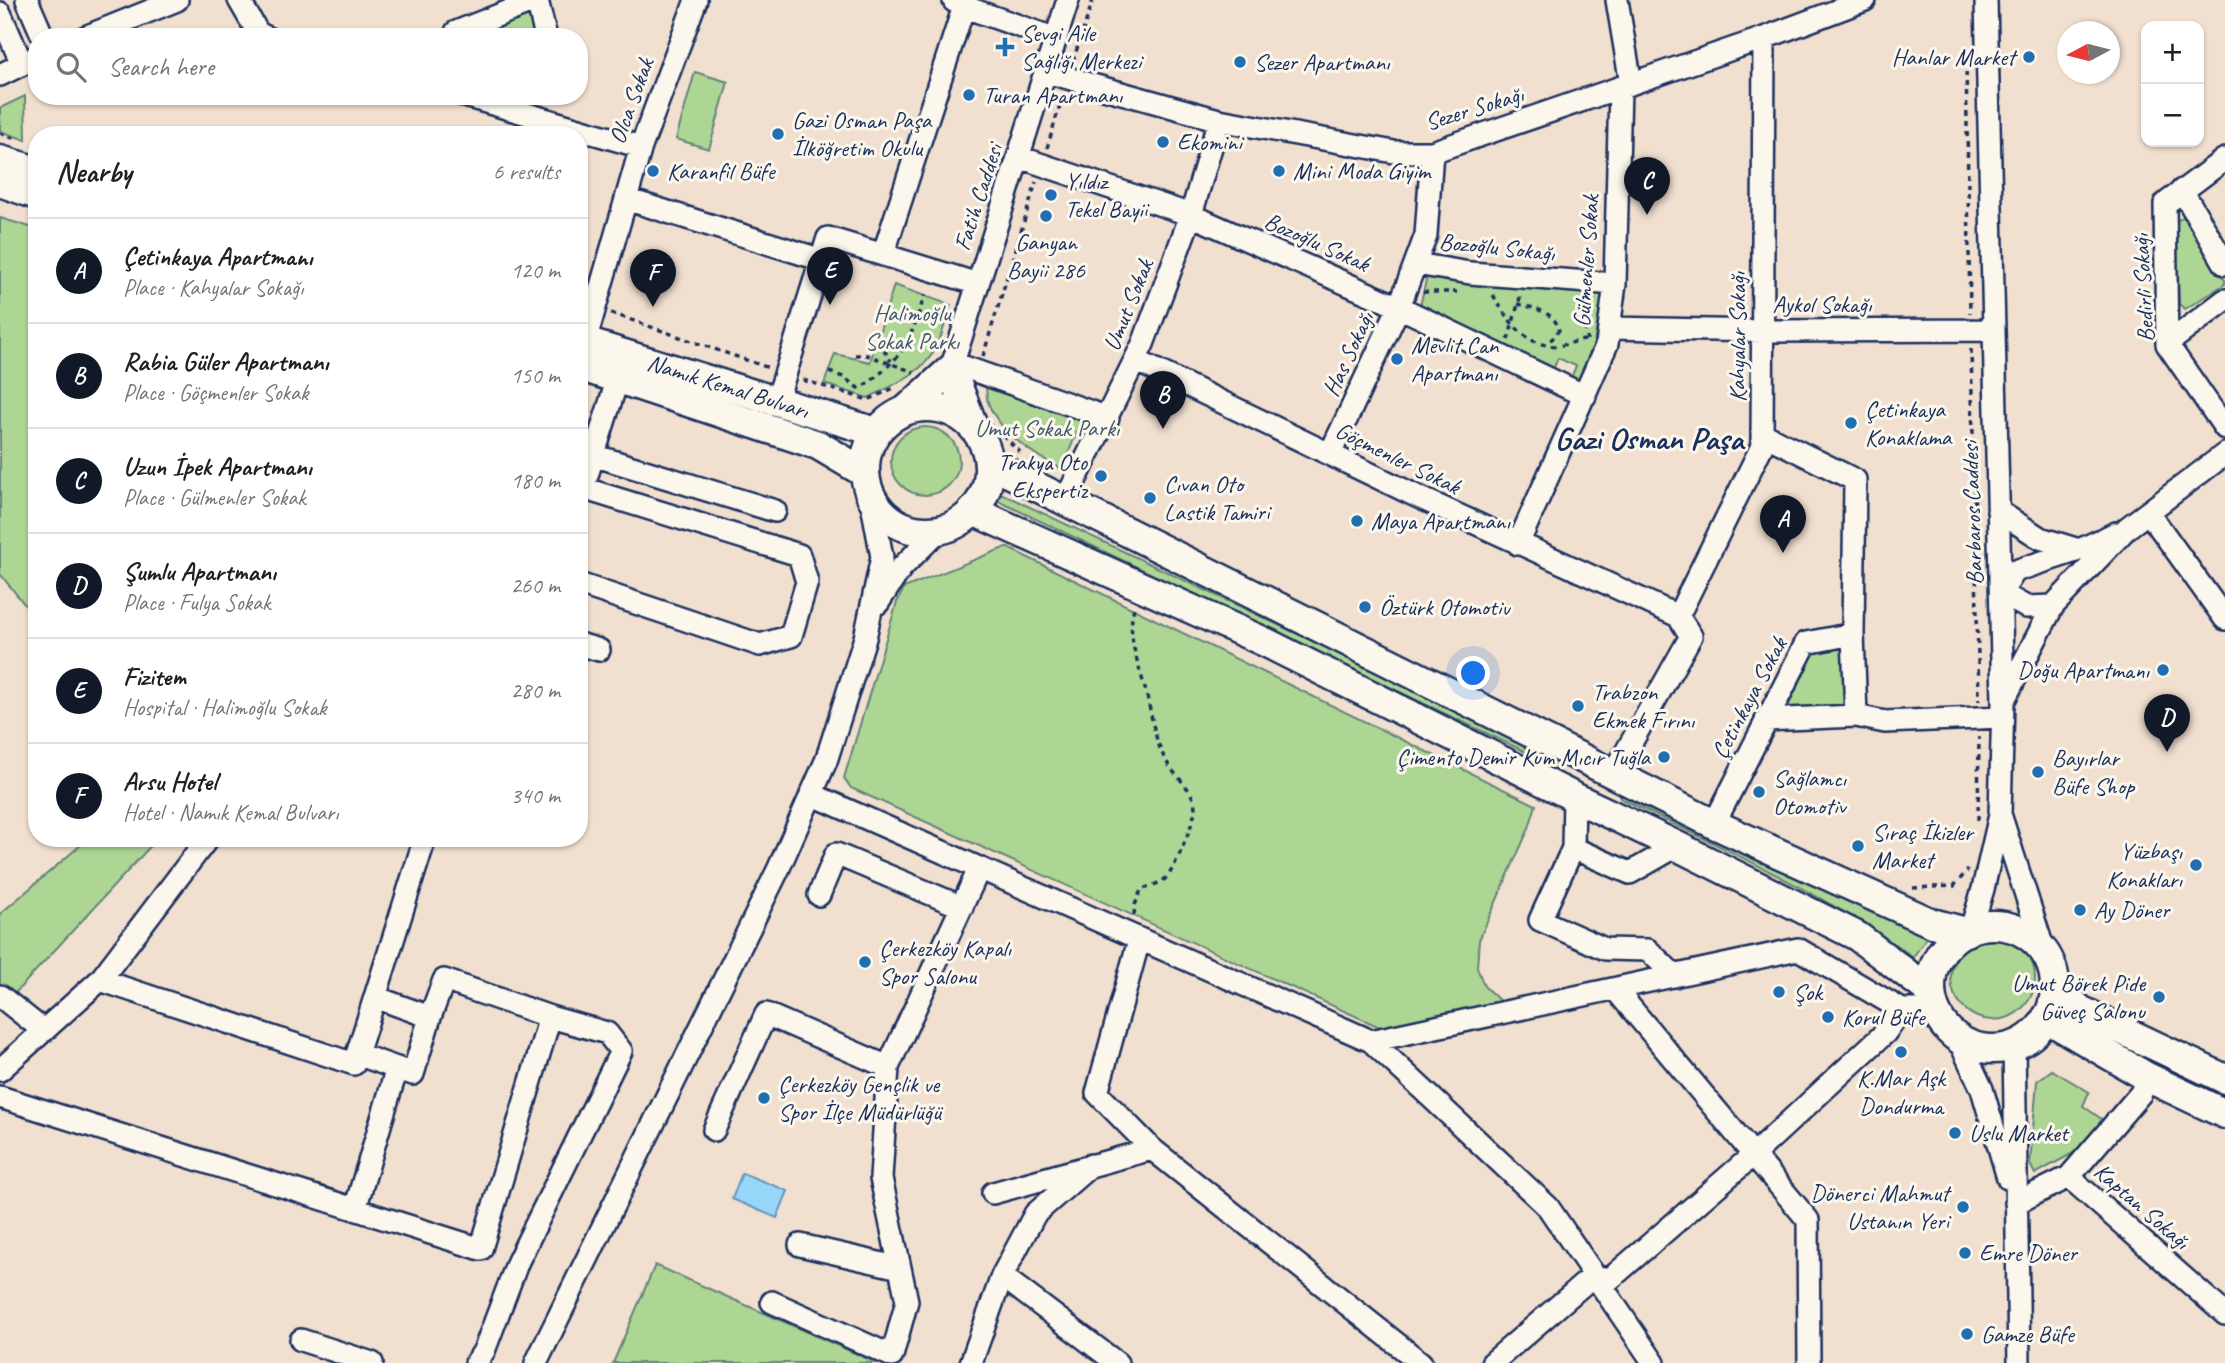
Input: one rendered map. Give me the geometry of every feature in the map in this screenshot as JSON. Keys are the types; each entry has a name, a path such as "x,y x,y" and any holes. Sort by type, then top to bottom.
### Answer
{"main road":[{"path":"0,160 28,168"},
{"path":"0,182 28,192"},
{"name":"Namık Kemal Bulvarı","path":"588,351 776,400 876,432"},
{"name":"Namık Kemal Bulvarı","path":"588,354 618,377 818,445 867,483"},
{"path":"960,368 984,426 984,445 989,463 988,482 973,511 957,524 938,531 917,531 897,524 881,511 867,483 867,452 876,432 890,419 906,410 960,368"},
{"path":"906,410 925,406 944,409 984,426"},
{"path":"989,463 1714,824 1933,923 1968,930"},
{"path":"973,511 1267,643 1857,936 1933,1001 1945,1026 1958,1038 1975,1046 1993,1049 2014,1045 2032,1035 2046,1018 2053,1002 2055,985 2052,968 2044,951 2029,937 2011,927 1991,924 1968,930 1953,939 1940,955 1932,974 1933,1001"},
{"path":"1570,754 1575,797"},
{"path":"1575,797 1614,775"},
{"path":"2055,985 2080,1010 2225,1079"},
{"path":"2046,1018 2147,1077 2225,1114"}],"street":[{"path":"27,0 39,28"},
{"path":"107,28 177,0"},
{"path":"239,0 255,28"},
{"path":"466,28 537,0 544,28"},
{"name":"Olca Sokak","path":"588,326 641,147 696,0"},
{"name":"Fatih Caddesi","path":"960,368 978,284 1068,0"},
{"name":"Gülmenler Sokak","path":"1518,544 1585,396 1615,284 1626,86 1617,0"},
{"name":"Sezer Sokağı","path":"1046,72 1219,120 1394,152 1432,152 1764,38 1865,0"},
{"name":"Barbaros Caddesi","path":"1986,0 2001,593 2000,815"},
{"path":"883,255 961,3 1056,39"},
{"path":"0,13 28,58"},
{"name":"Kahyalar Sokağı","path":"1678,616 1762,446 1764,38"},
{"path":"0,75 28,61"},
{"path":"538,106 641,147"},
{"name":"Umut Sokak","path":"1065,501 1135,360 1191,215 1219,120"},
{"name":"Has Sokağı","path":"1330,454 1402,299 1426,235 1432,152"},
{"name":"Bozoğlu Sokak","path":"1019,157 1191,215 1402,299 1504,356 1585,396"},
{"name":"Bedirli Sokağı","path":"2225,159 2165,204 2167,344 2225,428"},
{"path":"2182,190 2225,264"},
{"path":"626,199 822,260"},
{"path":"776,400 828,238 978,284"},
{"name":"Bozoğlu Sokağı","path":"1416,264 1470,273 1615,284"},
{"path":"2167,344 2225,300"},
{"name":"Aykol Sokağı","path":"1601,337 1763,331 1994,330"},
{"name":"Göçmenler Sokak","path":"1135,360 1518,544 1678,616"},
{"path":"960,368 1108,418"},
{"path":"588,469 618,377"},
{"path":"1763,434 1855,481 1853,634 1856,716"},
{"path":"2053,606 2026,607 2001,593 2015,571 2079,550 2127,528 2225,454"},
{"path":"593,455 775,511"},
{"path":"536,1363 772,883 826,761 871,613 882,557 867,483"},
{"path":"588,490 799,555 807,582 791,636 760,645 588,587"},
{"path":"1998,511 2040,538 2079,550"},
{"path":"2149,513 2224,615"},
{"path":"1766,720 1856,716 1885,722 1979,718 2002,710 2053,606 2127,528"},
{"path":"871,613 901,568 938,531"},
{"path":"1614,775 1691,636 1678,616"},
{"name":"Çetinkaya Sokak","path":"1714,824 1806,643 1853,634"},
{"path":"811,794 1371,1041 1548,1207 1654,1363"},
{"path":"1575,797 1573,848 1541,920 1605,948 1648,950 1675,975"},
{"path":"1968,930 1983,889 2000,815"},
{"path":"2000,815 2044,951"},
{"path":"1573,848 1630,873 1677,846"},
{"path":"0,1070 100,980 201,847"},
{"path":"100,980 354,1064 422,847"},
{"path":"819,895 836,854 962,907"},
{"path":"772,1302 892,1356 907,1301 881,1178 888,1067 979,869"},
{"path":"1136,939 1097,1093 1152,1149 1421,1363"},
{"path":"1371,1041 1798,949 1902,1010"},
{"path":"357,1055 413,1074 444,980 550,1017 607,1033 621,1051 518,1261 484,1351 476,1363"},
{"path":"1615,989 1808,1220 1809,1363"},
{"path":"0,996 44,1031"},
{"path":"375,998 430,1017"},
{"path":"1593,1276 1610,1279 1752,1156 1885,1033 1902,1010 1933,1001"},
{"path":"714,1130 766,1014 888,1067"},
{"path":"0,1097 481,1250 550,1017"},
{"path":"1958,1038 1982,1089 2016,1203"},
{"path":"2014,1045 2019,1363"},
{"path":"355,1209 397,1068"},
{"path":"2069,1177 2141,1093 2147,1077"},
{"path":"993,1193 1152,1149"},
{"path":"971,1363 1002,1276 1035,1214 1091,1165"},
{"name":"Kaptan Sokağı","path":"2016,1203 2069,1177 2225,1314"},
{"path":"800,1245 900,1268"},
{"path":"1002,1276 1117,1363"},
{"path":"1492,1363 1593,1276"},
{"path":"301,1340 372,1363"}],"path":[{"path":"960,368 1042,164 1093,0"},
{"path":"1966,55 1979,718 1978,821"},
{"path":"1504,356 1511,324 1527,277"},
{"path":"1402,299 1467,290"},
{"path":"1492,292 1511,324 1527,339 1555,346 1601,337 1578,301 1568,296"},
{"path":"829,372 843,377 858,388 866,385 906,347 925,295"},
{"path":"1518,304 1545,312 1557,322 1559,330 1552,339 1544,343"},
{"path":"884,350 892,363"},
{"path":"855,355 867,355 915,373"},
{"path":"984,426 1023,454"},
{"path":"1136,602 1131,618 1133,643 1147,695 1151,723 1167,763 1192,795 1195,811 1166,878 1141,890 1135,905 1136,939"},
{"path":"1901,883 1914,888 1954,886 1969,868"}],"green space":[{"path":"533,12 536,28 490,28"},
{"path":"695,72 728,82 709,149 676,139"},
{"path":"25,96 26,140 0,131 0,108"},
{"path":"2186,214 2225,284 2185,309 2179,304 2175,223"},
{"path":"0,218 28,226 28,609 0,574"},
{"path":"1427,276 1603,292 1590,366 1582,386 1570,380 1576,366 1558,358 1552,372 1419,310"},
{"name":"Halimoğlu Sokak Parkı","path":"894,285 951,305 932,355 916,371 868,398 824,384 835,354 870,362"},
{"name":"Umut Sokak Parkı","path":"986,377 1085,412 1062,469 1017,441 998,421 987,399"},
{"path":"925,427 938,430 949,437 956,448 959,461 956,474 949,485 938,492 925,495 912,492 901,485 894,474 891,461 894,448 901,437 912,430"},
{"path":"994,490 1557,757 1553,765 990,497"},
{"path":"1006,547 1536,805 1529,828 1479,940 1477,967 1484,986 1503,1004 1384,1029 851,788 844,778 897,602 904,588"},
{"path":"1840,646 1846,648 1846,709 1786,712 1813,651"},
{"path":"1623,790 1932,930 1913,957 1807,891 1620,798"},
{"path":"78,847 150,847 8,1001 0,989 0,914"},
{"path":"1993,936 2009,939 2023,948 2032,962 2035,978 2032,994 2023,1008 2009,1017 1993,1020 1977,1017 1963,1008 1954,994 1951,978 1954,962 1963,948 1977,939"},
{"path":"2052,1070 2089,1092 2083,1106 2103,1120 2084,1147 2035,1174 2030,1164 2037,1081"},
{"path":"655,1265 877,1363 613,1363"}],"water":[{"path":"742,1173 788,1191 777,1218 732,1199"}],"place":[{"name":"Sevgi Aile Sağlığı Merkezi","path":"1005,47"},
{"name":"Hanlar Market","path":"2029,57"},
{"name":"Sezer Apartmanı","path":"1240,62"},
{"name":"Turan Apartmanı","path":"969,95"},
{"name":"Gazi Osman Paşa İlköğretim Okulu","path":"778,134"},
{"name":"Ekomini","path":"1163,142"},
{"name":"Karanfil Büfe","path":"653,171"},
{"name":"Mini Moda Giyim","path":"1279,171"},
{"name":"Yıldız Tekel Bayii","path":"1051,195"},
{"name":"Uzun İpek Apartmanı","path":"1647,215"},
{"name":"Ganyan Bayii 286","path":"1046,216"},
{"name":"Fizitem","path":"830,305"},
{"name":"Arsu Hotel","path":"653,307"},
{"name":"Mevlit Can Apartmanı","path":"1397,359"},
{"name":"Çetinkaya Konaklama","path":"1851,423"},
{"name":"Rabia Güler Apartmanı","path":"1163,429"},
{"name":"Trakya Oto Ekspertiz","path":"1101,476"},
{"name":"Cıvan Oto Lastik Tamiri","path":"1150,498"},
{"name":"Maya Apartmanı","path":"1357,521"},
{"name":"Çetinkaya Apartmanı","path":"1783,553"},
{"name":"Öztürk Otomotiv","path":"1365,607"},
{"name":"Doğu Apartmanı","path":"2163,670"},
{"name":"Trabzon Ekmek Fırını","path":"1578,706"},
{"name":"Şumlu Apartmanı","path":"2167,752"},
{"name":"Çimento Demir Kum Mıcır Tuğla","path":"1664,757"},
{"name":"Bayırlar Büfe Shop","path":"2038,772"},
{"name":"Sağlamcı Otomotiv","path":"1759,792"},
{"name":"Sıraç İkizler Market","path":"1858,846"},
{"name":"Yüzbaşı Konakları","path":"2196,865"},
{"name":"Ay Döner","path":"2080,910"},
{"name":"Çerkezköy Kapalı Spor Salonu","path":"865,962"},
{"name":"Şok","path":"1779,992"},
{"name":"Umut Börek Pide Güveç Salonu","path":"2159,997"},
{"name":"Korul Büfe","path":"1828,1017"},
{"name":"K.Mar Aşk Dondurma","path":"1901,1052"},
{"name":"Çerkezköy Gençlik ve Spor İlçe Müdürlüğü","path":"764,1098"},
{"name":"Uslu Market","path":"1955,1133"},
{"name":"Dönerci Mahmut Ustanın Yeri","path":"1963,1207"},
{"name":"Emre Döner","path":"1965,1253"},
{"name":"Gamze Büfe","path":"1967,1334"}],"district":[{"name":"Gazi Osman Paşa","path":"1649,438"}]}
